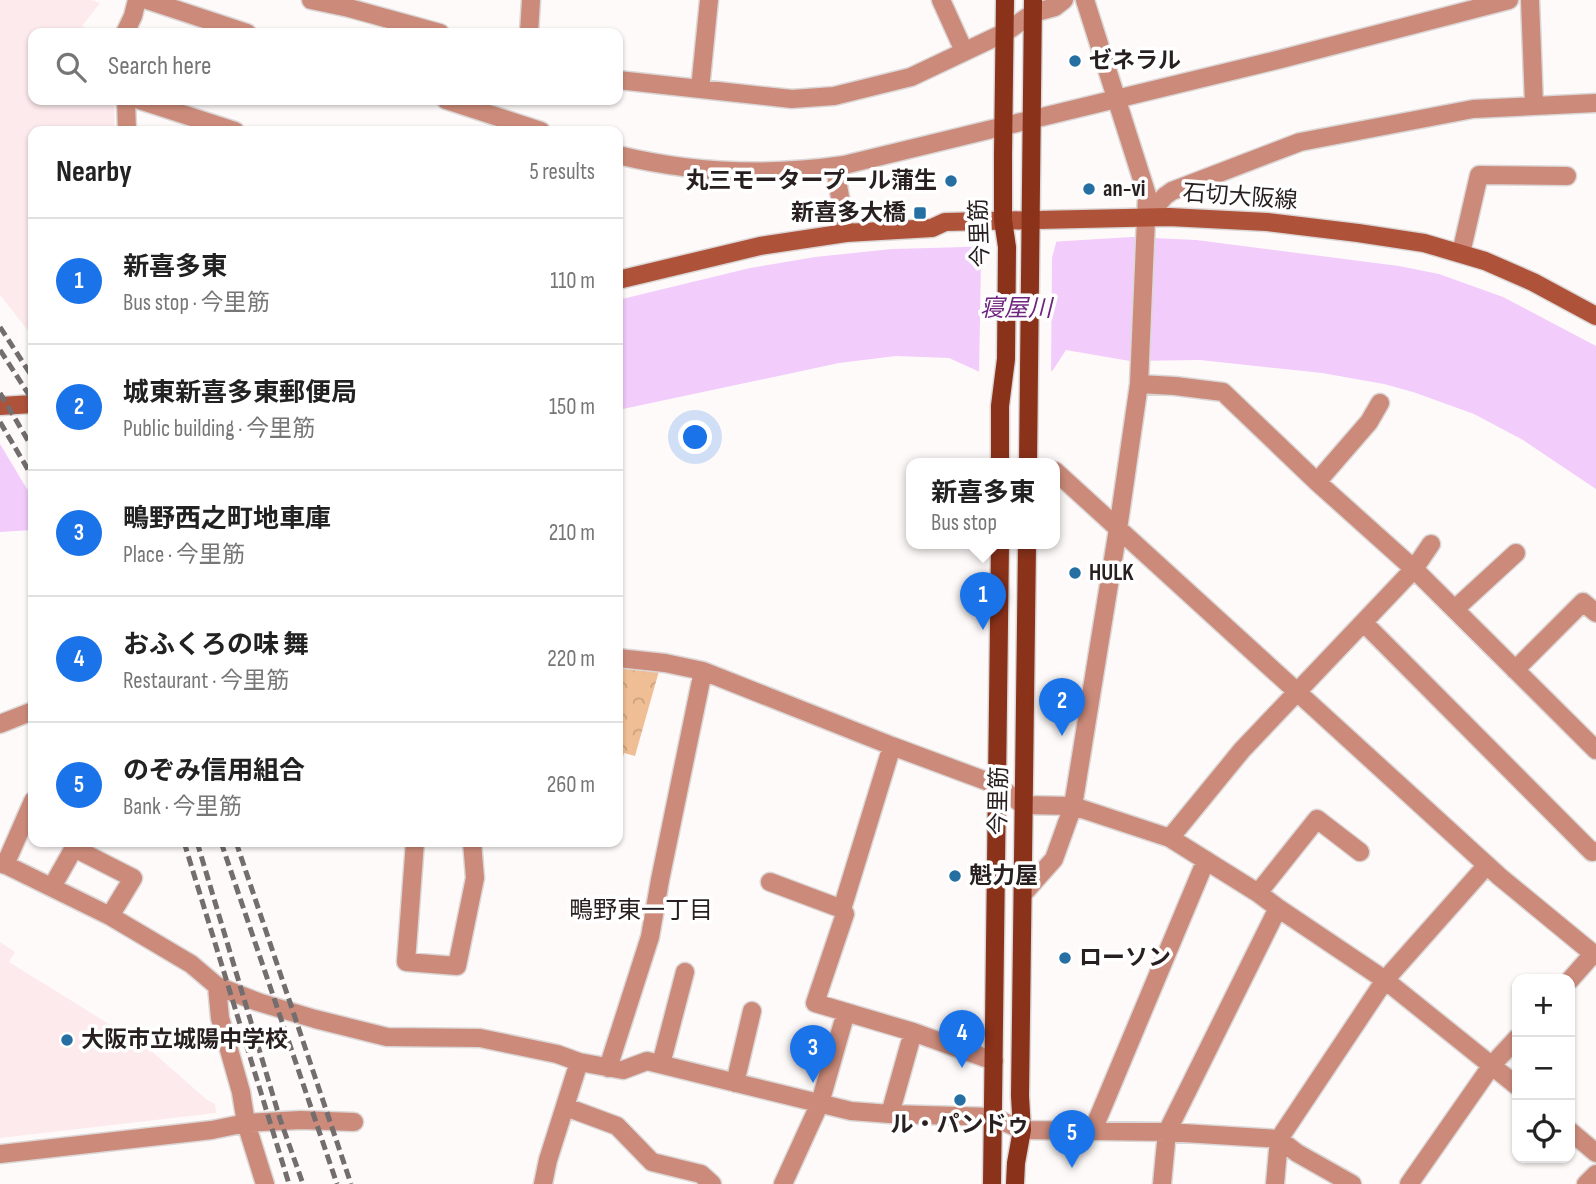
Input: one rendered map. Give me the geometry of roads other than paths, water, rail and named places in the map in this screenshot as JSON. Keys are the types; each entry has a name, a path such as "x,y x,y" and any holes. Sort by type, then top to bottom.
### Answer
{"main road":[{"name":"今里筋","path":"1000,458 1000,417 1006,359 1006,241 1003,220 1005,0"},
{"path":"1028,458 1033,6"},
{"name":"石切大阪線","path":"623,278 760,246 846,233 932,228 945,222 1031,220 1147,225 1203,218 1267,222 1411,241 1461,253 1508,271 1596,316"},
{"path":"0,406 28,404"},
{"name":"今里筋","path":"992,1184 1000,549"},
{"name":"今里筋","path":"1016,1184 1016,1163 1022,1130 1020,1096 1027,549"}],"street":[{"path":"127,28 137,0"},
{"path":"147,0 232,28"},
{"path":"311,0 422,28"},
{"path":"529,28 531,0"},
{"path":"700,89 709,0"},
{"path":"941,0 964,51"},
{"path":"623,81 792,99 834,96 911,77 1006,32 1033,6 1055,7 1064,0"},
{"path":"1023,894 1054,859 1073,806 1139,384 1147,195 1085,0"},
{"path":"623,156 699,169 739,172 835,167 1509,0"},
{"path":"1530,0 1534,105"},
{"path":"1147,225 1165,196 1172,191 1300,142 1473,109 1596,103"},
{"path":"126,105 127,126"},
{"path":"154,105 220,126"},
{"path":"461,105 526,126"},
{"path":"835,167 846,233"},
{"path":"1461,253 1479,175 1567,176"},
{"path":"1139,384 1223,392 1317,482 1414,569 1596,750"},
{"path":"1317,482 1369,422 1380,403"},
{"path":"1060,476 1488,865 1595,955 1575,975"},
{"path":"1170,838 1242,750 1414,569 1431,544"},
{"path":"1455,609 1516,553"},
{"path":"1515,670 1583,602 1596,613"},
{"path":"1364,623 1592,852 1596,851"},
{"path":"623,659 703,671 997,785 1023,805 1073,806 1170,838 1258,893 1385,981 1512,1082"},
{"path":"608,1068 650,937 703,671"},
{"path":"0,724 28,713"},
{"path":"842,909 892,746"},
{"path":"28,811 2,863 110,916 191,964 217,986 292,1012 387,1037 480,1038 608,1068 623,1070 647,1061 850,1111 993,1117 1022,1130 1167,1132 1279,1139 1297,1153 1352,1184"},
{"path":"1258,893 1317,819 1360,852"},
{"path":"415,847 406,962 457,966 475,878 472,847"},
{"path":"52,887 74,848 133,878 110,916"},
{"path":"1093,1130 1206,860"},
{"path":"1275,1184 1279,1139 1385,981 1488,865"},
{"path":"770,883 842,909 845,914 815,1003 913,1032 994,1061"},
{"path":"1162,1184 1167,1132 1278,908"},
{"path":"661,1064 685,972"},
{"path":"217,986 220,1018 241,1093 246,1123 265,1184"},
{"path":"735,1083 752,1011"},
{"path":"783,1184 820,1103 846,1012"},
{"path":"890,1114 913,1032"},
{"path":"1409,1184 1492,1065 1512,1043"},
{"path":"543,1184 579,1062"},
{"path":"566,1107 617,1126 652,1162 701,1174 712,1184"},
{"path":"0,1154 212,1130 246,1123 301,1120 354,1122"},
{"path":"1575,1135 1596,1153"},
{"path":"1586,1184 1596,1174"}],"water":[{"name":"寝屋川","path":"1132,237 1196,240 1399,266 1439,274 1503,297 1596,346 1596,489 1523,440 1474,414 1413,392 1322,373 1200,360 1130,361 1066,350 1053,370 1047,374 982,373 949,358 896,356 839,363 623,409 623,299 750,268 815,257 892,249"},
{"path":"28,425 28,530 0,532 0,427"}],"railway":[{"path":"0,327 28,370"},
{"path":"0,350 28,393"},
{"path":"0,393 28,441"},
{"path":"0,422 28,470"},
{"path":"186,847 289,1184"},
{"path":"198,847 280,1119 303,1184"},
{"path":"223,847 337,1184"},
{"path":"238,847 351,1184"}],"place":[{"name":"ゼネラル","path":"1075,61"},
{"name":"丸三モータープール蒲生","path":"951,181"},
{"name":"an-vi","path":"1089,189"},
{"name":"新喜多大橋","path":"920,213"},
{"name":"HULK","path":"1075,573"},
{"name":"新喜多東","path":"983,630"},
{"name":"城東新喜多東郵便局","path":"1062,736"},
{"name":"魁力屋","path":"955,876"},
{"name":"ローソン","path":"1065,958"},
{"name":"大阪市立城陽中学校","path":"67,1040"},
{"name":"おふくろの味 舞","path":"962,1068"},
{"name":"鴫野西之町地車庫","path":"813,1083"},
{"name":"ル・パンドゥ","path":"960,1100"},
{"name":"のぞみ信用組合","path":"1072,1168"}],"district":[{"name":"鴫野東一丁目","path":"641,910"}]}
